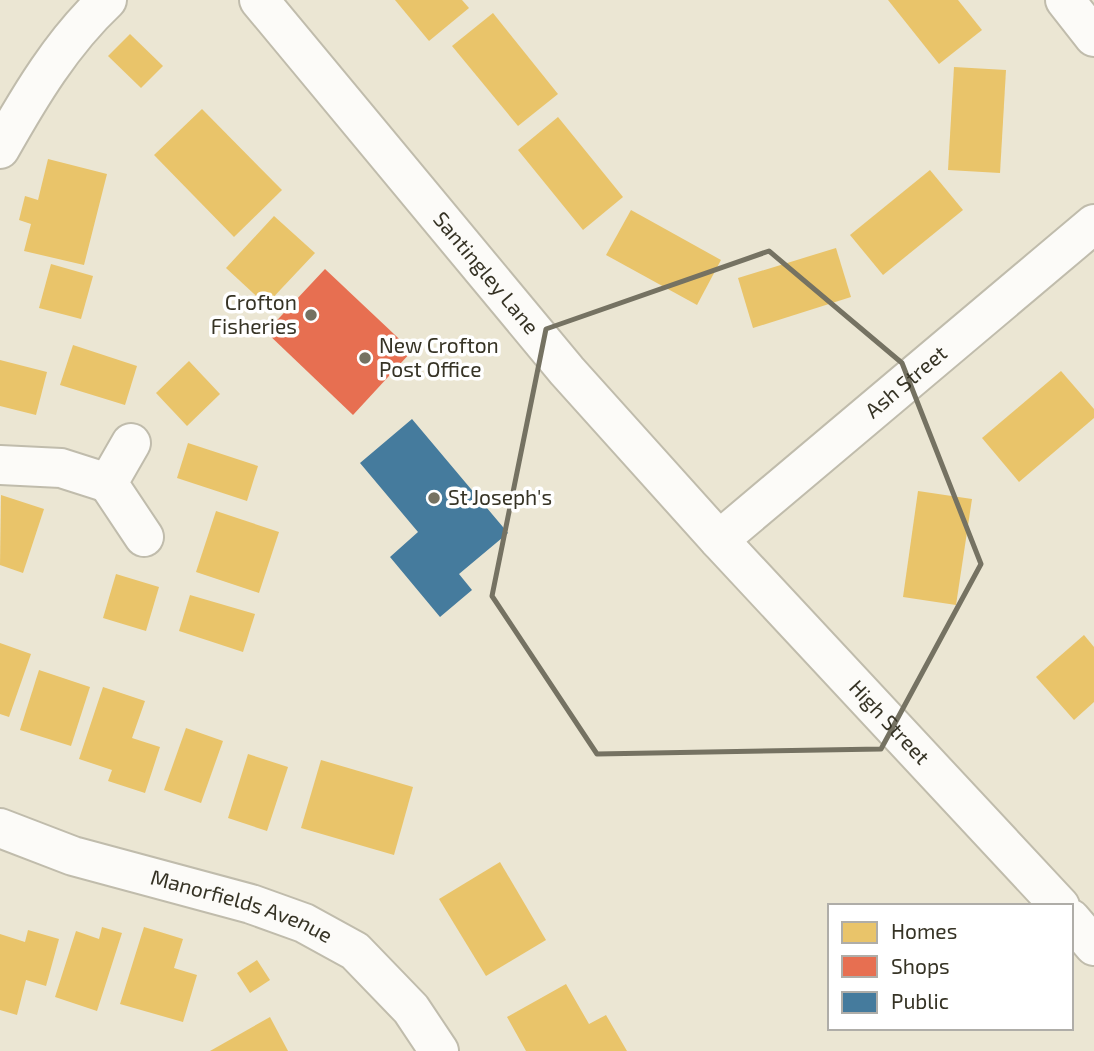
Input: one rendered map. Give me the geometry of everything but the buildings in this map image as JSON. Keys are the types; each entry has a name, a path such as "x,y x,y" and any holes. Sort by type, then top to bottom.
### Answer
{"street":[{"path":"0,149 32,92 86,20 107,0"},
{"name":"Santingley Lane","path":"259,0 567,371 719,540"},
{"path":"1065,0 1094,37"},
{"name":"Ash Street","path":"719,540 1094,224"},
{"path":"108,483 131,443"},
{"path":"0,465 61,467 108,483 144,537"},
{"name":"High Street","path":"719,540 1058,904"},
{"name":"Manorfields Avenue","path":"0,828 73,856 251,904 304,923 355,951 411,1009 439,1051"},
{"path":"1073,921 1094,946"}],"highlighted area":[{"path":"769,251 902,363 981,564 881,749 597,754 492,596 546,329"}],"place":[{"name":"Crofton Fisheries","path":"311,315"},
{"name":"New Crofton Post Office","path":"365,358"},
{"name":"St Joseph's","path":"434,498"}]}
